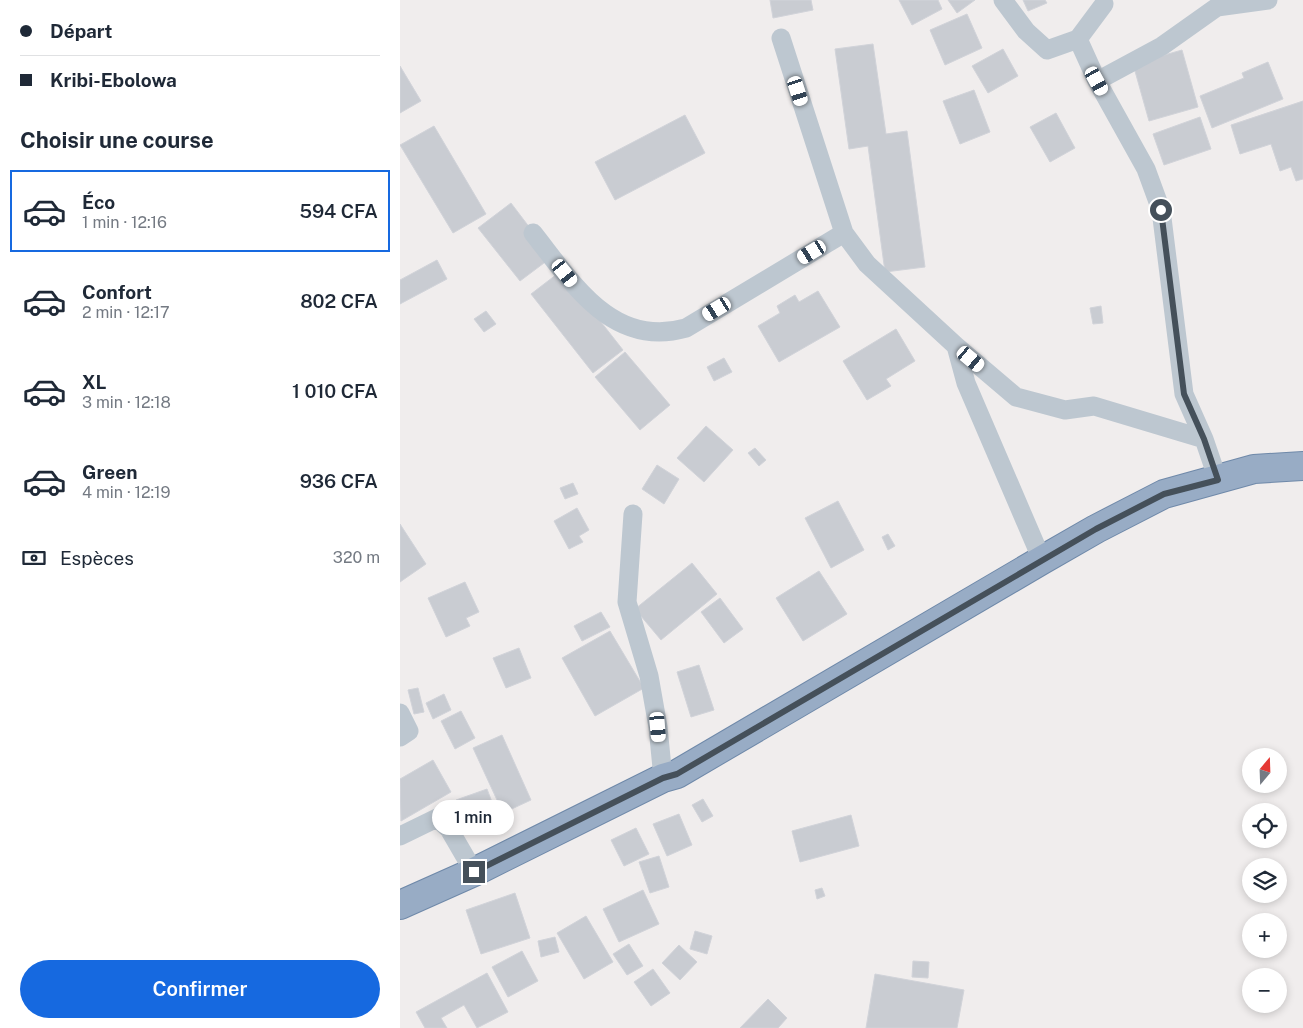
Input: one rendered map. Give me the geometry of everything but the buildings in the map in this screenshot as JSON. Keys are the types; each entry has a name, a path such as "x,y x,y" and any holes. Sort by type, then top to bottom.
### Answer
{"highway":[{"path":"400,905 474,872 663,778 677,774 1042,560 1164,494 1254,469 1303,466"}],"street":[{"path":"1003,0 1026,31 1047,50 1078,38 1104,4"},
{"path":"1097,81 1162,46 1217,8 1268,0"},
{"path":"781,38 844,233 867,264 956,346 1016,397 1065,410 1094,406 1204,439"},
{"path":"1078,38 1097,81 1146,169 1161,210 1184,394 1204,439 1218,480"},
{"path":"533,232 587,300 609,318 640,330 667,333 686,328 844,233"},
{"path":"956,346 966,383 1042,560"},
{"path":"633,514 627,602 650,676 663,778"},
{"path":"400,713 409,731 400,738"},
{"path":"400,836 437,818 449,829 474,872"}],"route":[{"path":"474,872 663,778 677,774 1096,529 1164,494 1218,480 1204,439 1184,394 1161,210"}]}
